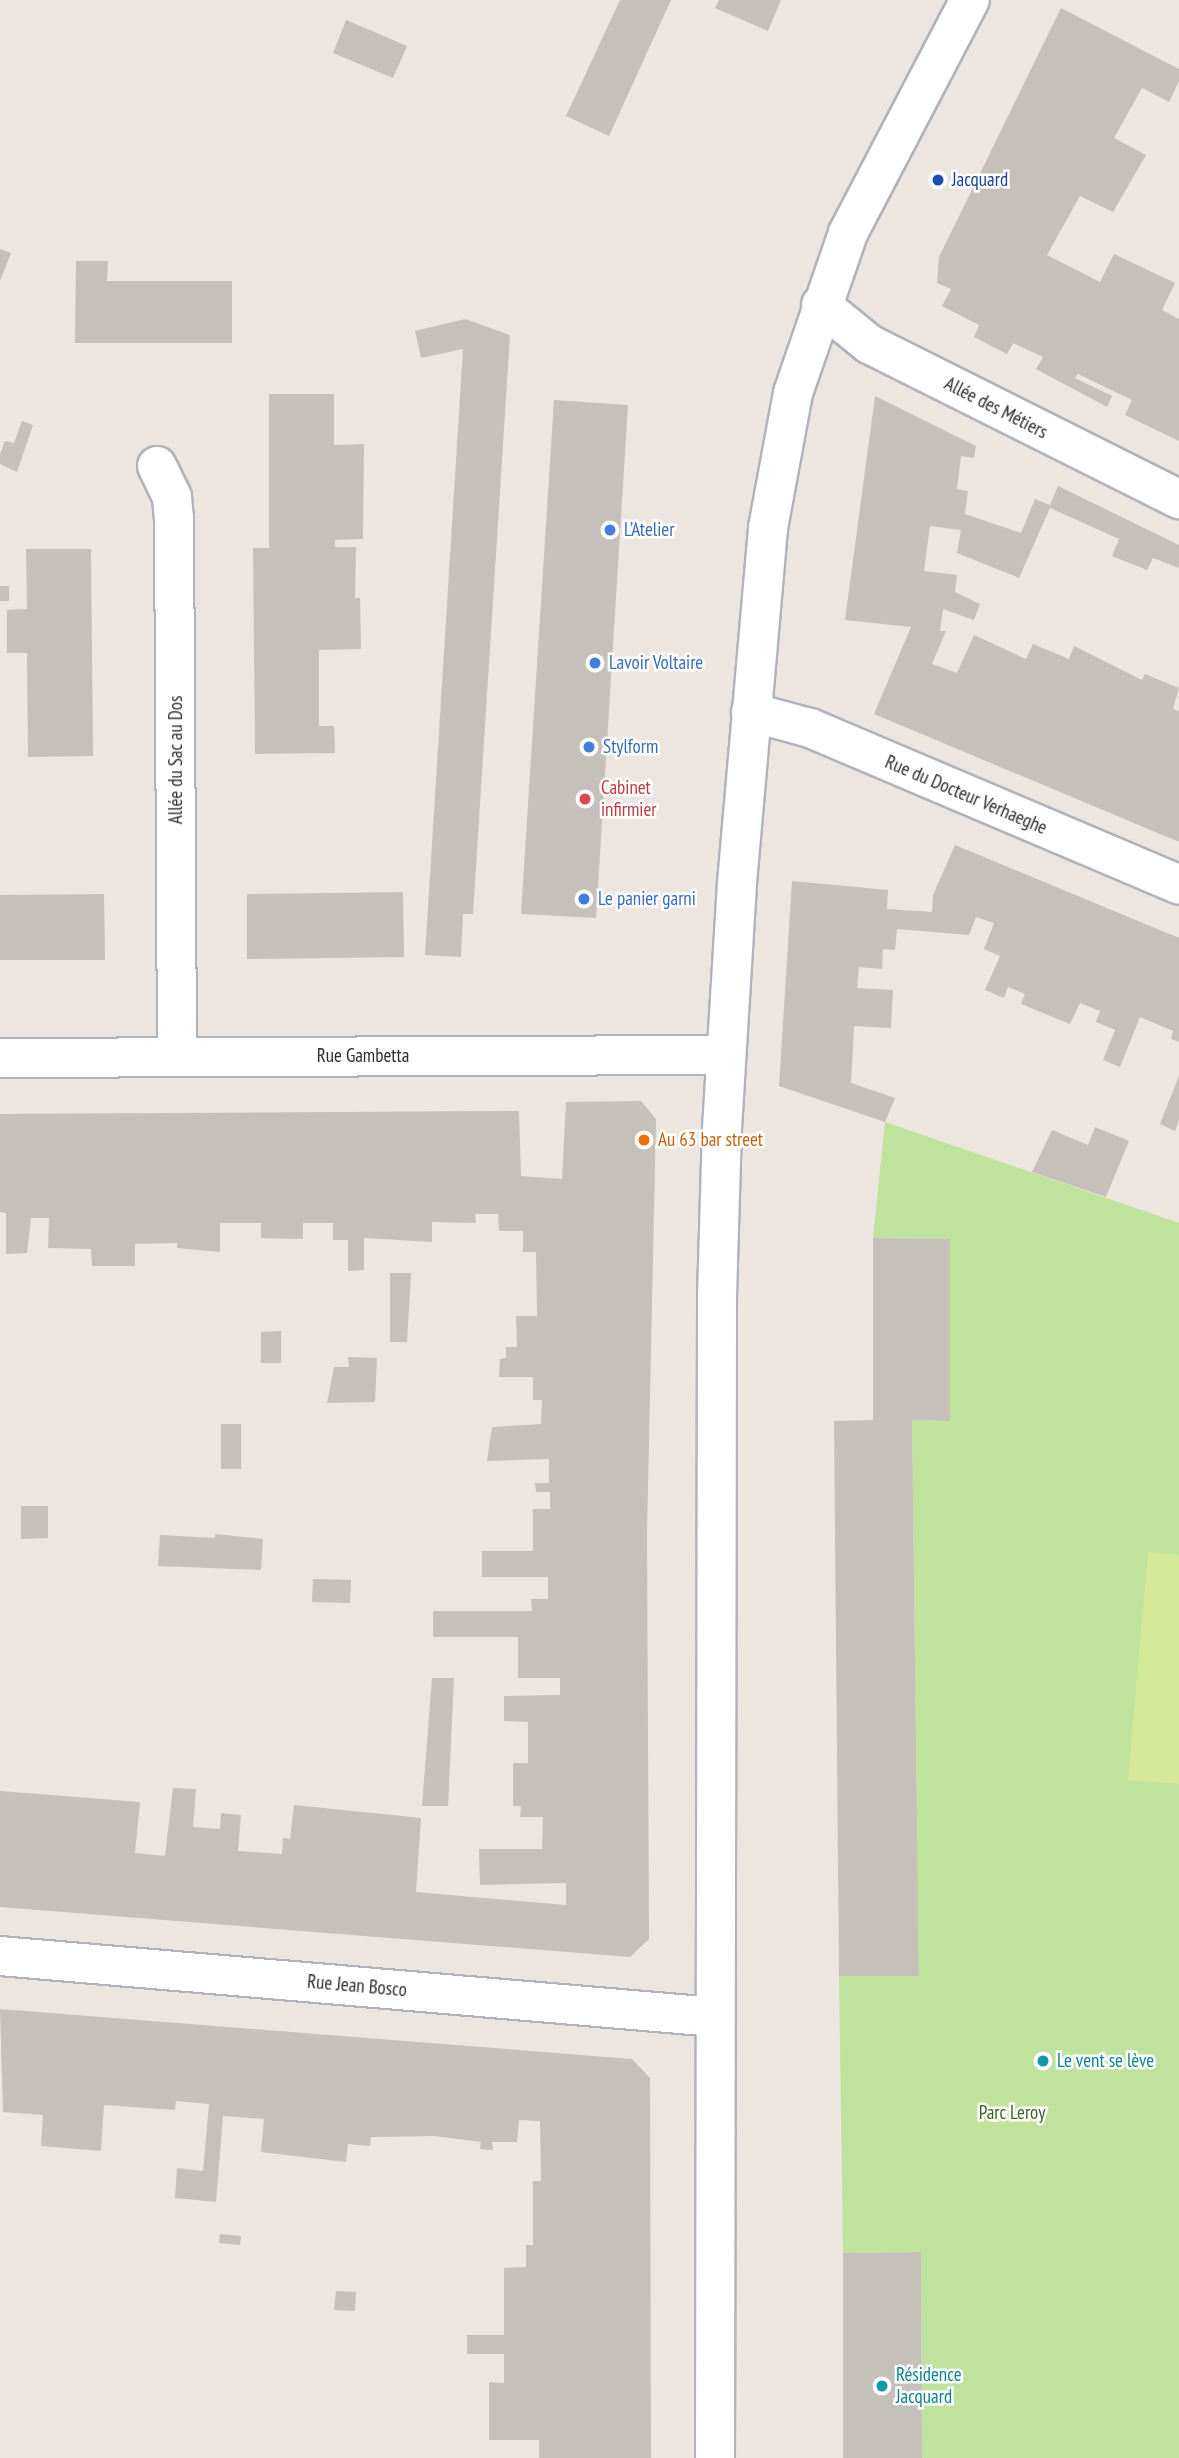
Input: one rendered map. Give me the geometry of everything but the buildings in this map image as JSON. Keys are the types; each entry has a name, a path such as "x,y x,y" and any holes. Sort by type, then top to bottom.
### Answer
{"street":[{"path":"715,2458 717,1296 726,1055 751,712 774,486 793,393 821,305 884,156 970,0"},
{"name":"Allée des Métiers","path":"821,305 869,344 1179,499"},
{"name":"Allée du Sac au Dos","path":"157,466 172,497 174,518 177,1057"},
{"name":"Rue du Docteur Verhaeghe","path":"751,712 810,728 1179,885"},
{"name":"Rue Gambetta","path":"0,1058 726,1055"},
{"name":"Rue Jean Bosco","path":"0,1956 714,2017"}],"green space":[{"name":"Parc Leroy","path":"885,1122 1179,1223 1179,2458 922,2458 921,2252 843,2253 839,1976 919,1975 912,1420 950,1421 949,1239 873,1238"},
{"path":"1148,1552 1179,1555 1179,1784 1128,1780"}],"place":[{"name":"Jacquard","path":"938,180"},
{"name":"L’Atelier","path":"610,530"},
{"name":"Lavoir Voltaire","path":"595,663"},
{"name":"Stylform","path":"589,747"},
{"name":"Cabinet infirmier","path":"585,799"},
{"name":"Le panier garni","path":"584,899"},
{"name":"Au 63 bar street","path":"644,1140"},
{"name":"Le vent se lève","path":"1043,2061"},
{"name":"Résidence Jacquard","path":"882,2386"}]}
